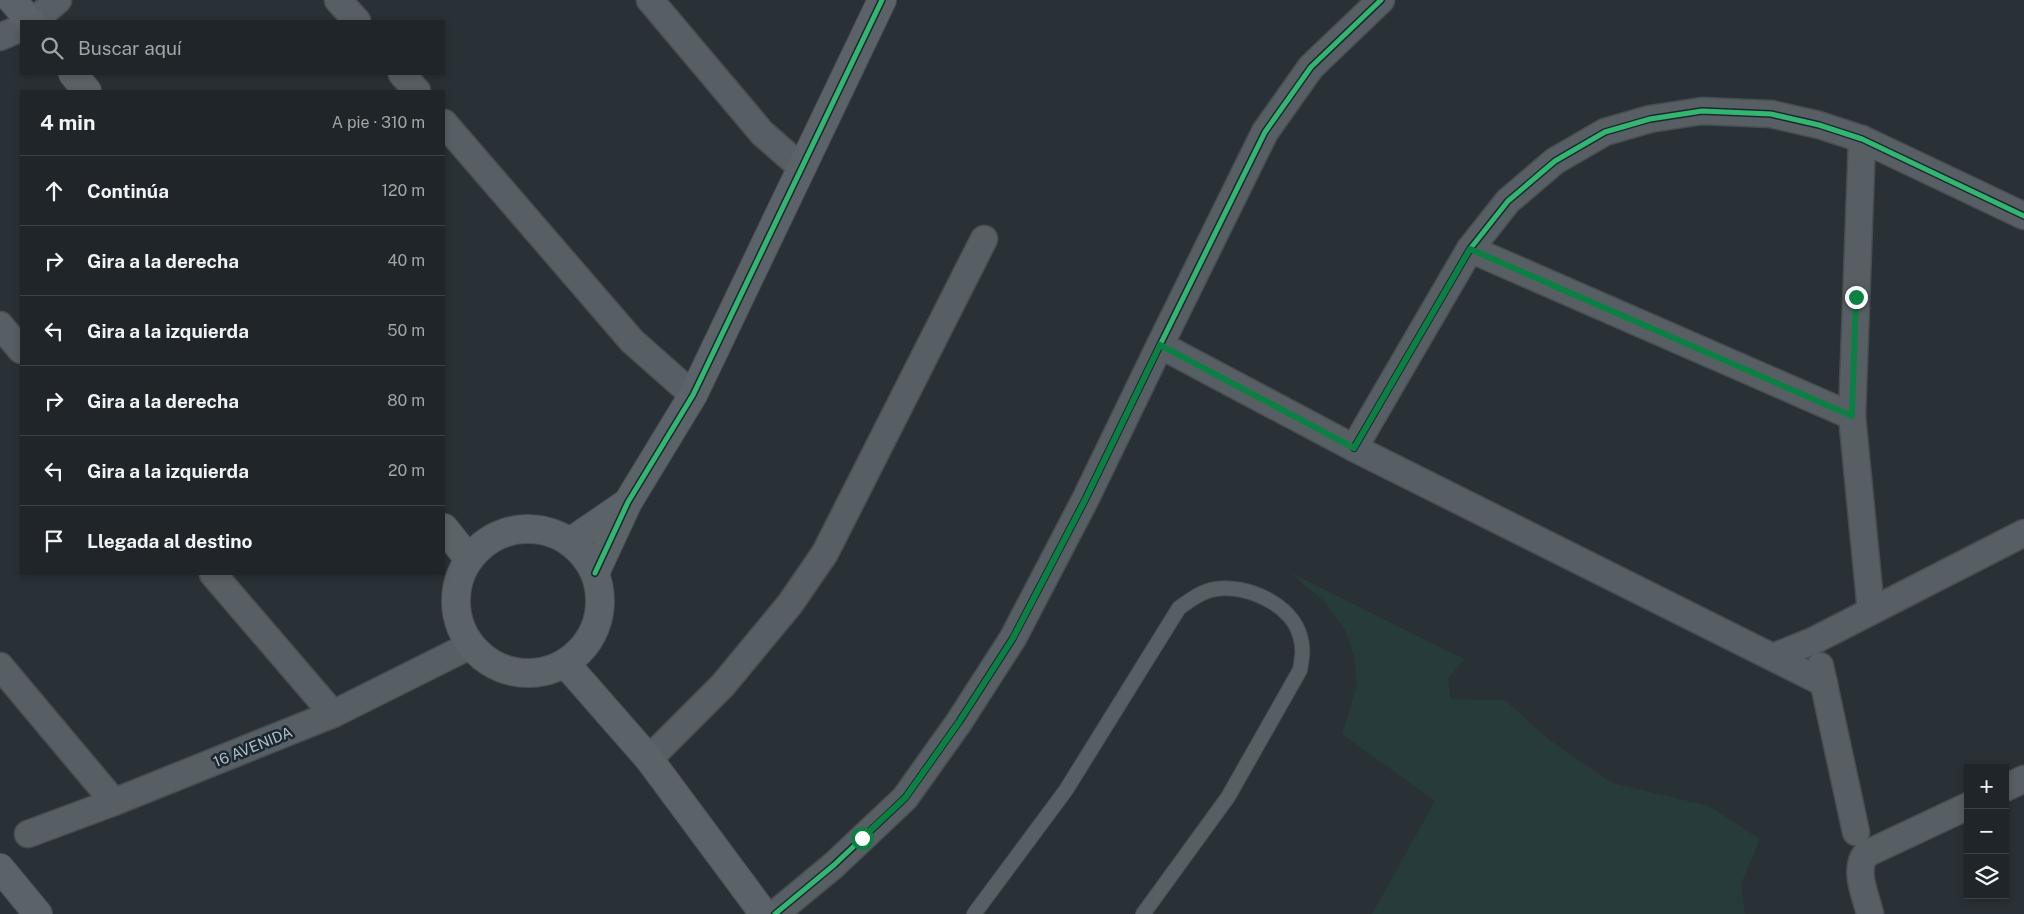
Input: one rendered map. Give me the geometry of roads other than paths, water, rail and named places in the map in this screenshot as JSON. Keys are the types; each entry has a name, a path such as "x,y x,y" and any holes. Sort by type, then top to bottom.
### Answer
{"street":[{"path":"12,0 29,20"},
{"path":"35,20 58,0"},
{"path":"338,0 355,20"},
{"path":"650,0 762,133 802,168"},
{"path":"595,573 628,502 693,395 882,0"},
{"path":"776,914 834,865 905,798 959,722 1013,638 1085,500 1265,132 1311,68 1381,0"},
{"path":"0,36 20,28"},
{"path":"74,75 86,90"},
{"path":"403,75 416,90"},
{"path":"1354,448 1470,249 1508,201 1555,161 1605,132 1650,119 1702,111 1771,114 1819,125 1862,140 2024,216"},
{"path":"445,124 632,341 693,395"},
{"path":"1862,140 1852,416 1871,611"},
{"path":"649,759 723,685 790,604 825,553 984,239"},
{"path":"1470,249 1852,416"},
{"path":"0,325 20,349"},
{"path":"1160,345 1354,448 1824,683"},
{"path":"570,542 628,502"},
{"path":"528,528 550,532 570,542 584,556 595,573 600,598 597,624 584,646 565,663 541,672 515,672 490,662 471,645 460,625 455,602 459,579 469,558 485,543 505,532 528,528"},
{"path":"445,529 469,558"},
{"path":"1773,657 1813,641 2024,534"},
{"path":"214,575 333,714"},
{"path":"1813,641 1824,683 1856,832"},
{"name":"16 AVENIDA","path":"28,834 114,802 333,714 471,645"},
{"path":"565,663 649,759 764,914"},
{"path":"0,666 114,802"},
{"path":"2009,786 2024,780"},
{"path":"1870,914 1859,870 1862,859 1866,854 1964,808"},
{"path":"0,868 38,914"}],"lane":[{"path":"974,914 1066,790 1179,608 1195,596 1215,589 1230,588 1244,591 1281,608 1292,620 1300,634 1303,652 1300,670 1228,797 1143,914"}]}
